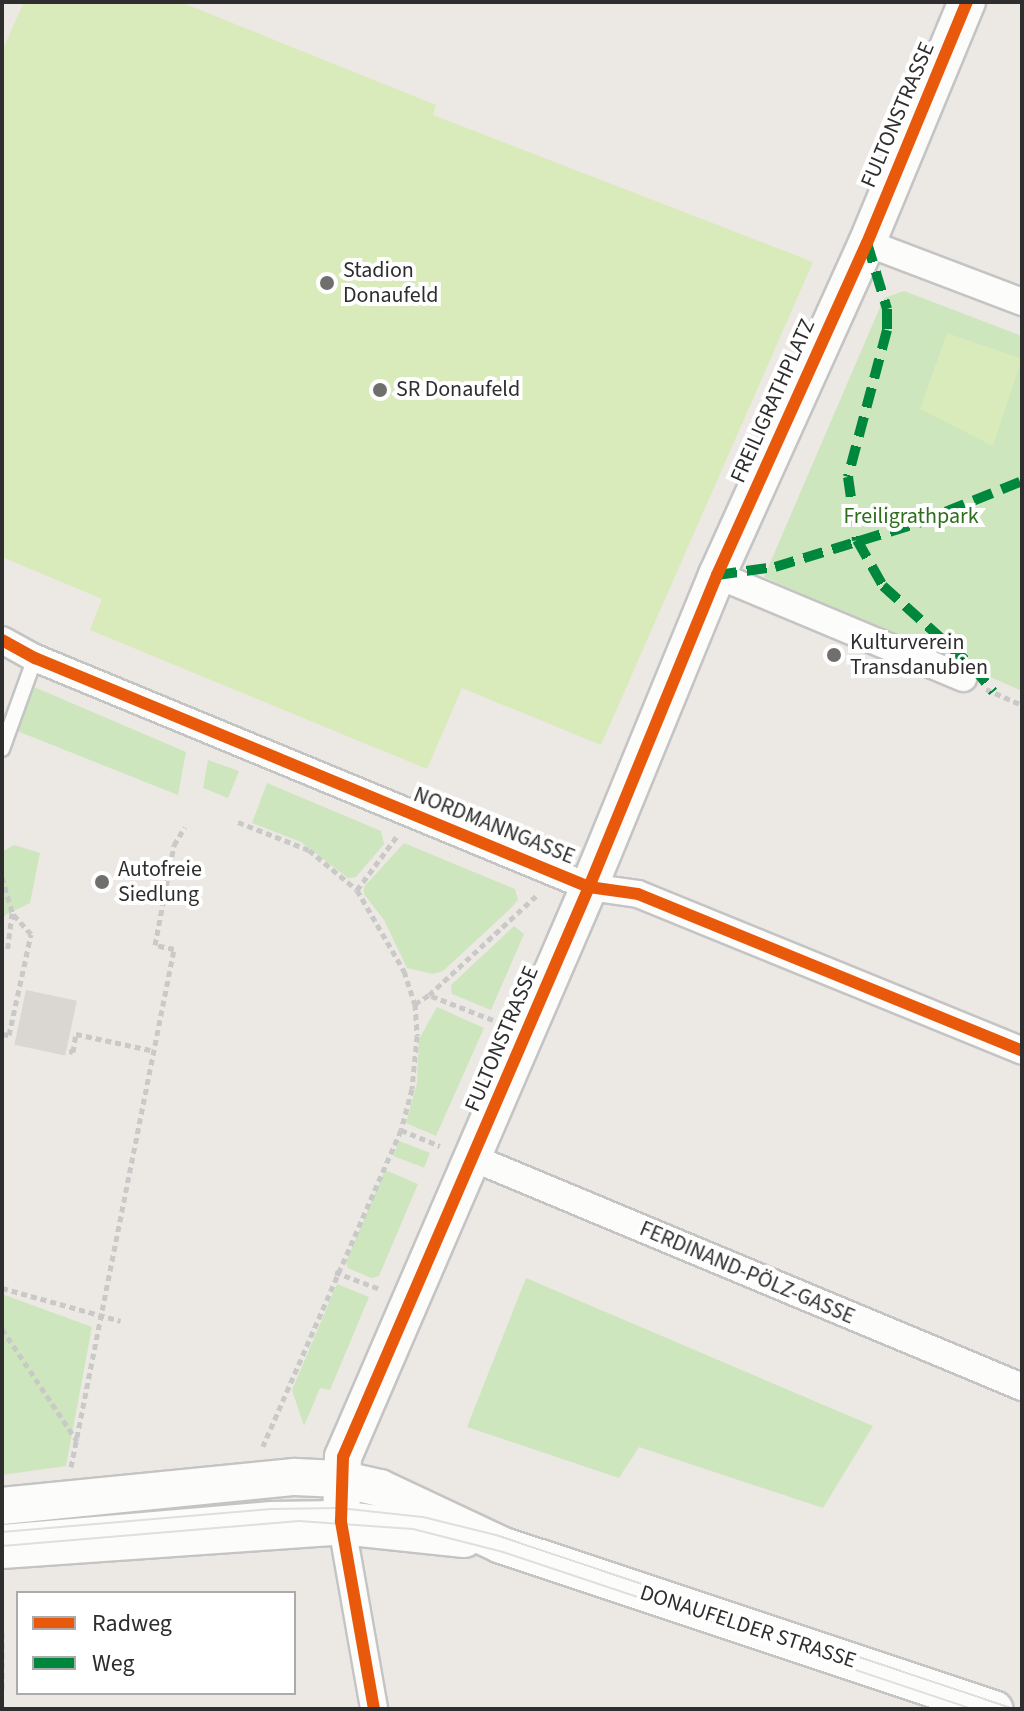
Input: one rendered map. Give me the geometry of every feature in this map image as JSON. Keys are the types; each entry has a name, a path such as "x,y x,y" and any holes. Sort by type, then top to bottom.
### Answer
{"street":[{"name":"FULTONSTRASSE","path":"867,243 967,2"},
{"path":"867,243 1022,302"},
{"name":"FREILIGRATHPLATZ","path":"717,575 867,243"},
{"name":"FULTONSTRASSE","path":"340,1508 343,1457 456,1152 589,887 717,575"},
{"path":"717,575 963,678"},
{"name":"NORDMANNGASSE","path":"2,640 35,658 589,887 638,894 1022,1051"},
{"name":"FERDINAND-PÖLZ-GASSE","path":"456,1152 1022,1387"},
{"name":"DONAUFELDER STRASSE","path":"2,1506 295,1477 340,1508"},
{"name":"DONAUFELDER STRASSE","path":"2,1550 340,1508 380,1488 501,1545 994,1709"},
{"path":"340,1508 374,1709"}],"lane":[{"path":"2,749 35,658"},
{"name":"DONAUFELDER STRASSE","path":"2,1532 340,1508"}],"path":[{"path":"963,678 1022,705"},
{"path":"238,822 309,850 357,890 390,939 415,1004 414,1075 401,1130 335,1272 263,1446"},
{"path":"69,1476 150,1050 174,949 155,945 174,845 185,827"},
{"path":"357,890 400,832"},
{"path":"2,877 12,913 7,952"},
{"path":"415,1004 429,995 536,896"},
{"path":"2,1034 9,1035 24,989 31,934 12,913"},
{"path":"429,995 493,1020"},
{"path":"69,1051 73,1052 76,1034 150,1050"},
{"path":"401,1130 456,1152"},
{"path":"335,1272 380,1289"},
{"path":"2,1288 98,1318 121,1321"},
{"path":"2,1329 77,1441"},
{"path":"2,1633 2,1690"}],"green space":[{"name":"SR Donaufeld","path":"24,2 180,2 436,105 433,115 813,262 601,745 462,688 427,769 90,630 102,599 2,557 2,51"},
{"name":"Freiligrathpark","path":"904,291 1022,336 1022,691 764,577 884,298"},
{"path":"947,333 1022,359 993,446 920,409"},
{"path":"34,687 186,752 178,795 17,731"},
{"path":"208,760 239,771 228,798 203,788"},
{"path":"267,783 381,831 384,844 356,877 348,878 301,842 252,823"},
{"path":"404,843 515,889 518,900 443,971 433,974 407,968 384,920 364,894 364,887"},
{"path":"14,845 40,853 30,903 5,915 2,922 2,852"},
{"path":"514,926 524,934 491,1010 452,994 451,985"},
{"path":"437,1007 484,1028 436,1136 406,1123 417,1083 419,1039"},
{"path":"399,1141 430,1153 424,1168 393,1156"},
{"path":"385,1170 418,1184 379,1276 371,1278 348,1268 346,1262"},
{"path":"526,1278 873,1426 823,1508 639,1447 619,1478 467,1427"},
{"path":"337,1284 369,1297 330,1390 320,1388 304,1426 292,1390"},
{"path":"2,1294 92,1327 66,1466 2,1475"}],"shaded area":[{"path":"26,990 77,1001 65,1056 14,1045"}],"tram line":[{"path":"2,1532 271,1509 339,1508 423,1517 496,1535 1014,1709"},
{"path":"2,1546 299,1521 413,1529 503,1552 973,1709"}],"marked path":[{"path":"867,243 887,309 887,330 848,477 857,540 883,586 973,667 993,692"},
{"path":"717,575 775,567 918,523 1022,481"}],"cycle path":[{"path":"374,1709 341,1521 343,1457 589,887 717,575 867,243 967,2"},
{"path":"2,640 35,658 589,887 638,894 1022,1051"}],"place":[{"name":"Stadion Donaufeld","path":"327,283"},
{"name":"SR Donaufeld","path":"380,390"},
{"name":"Kulturverein Transdanubien","path":"834,655"},
{"name":"Autofreie Siedlung","path":"102,882"}]}
